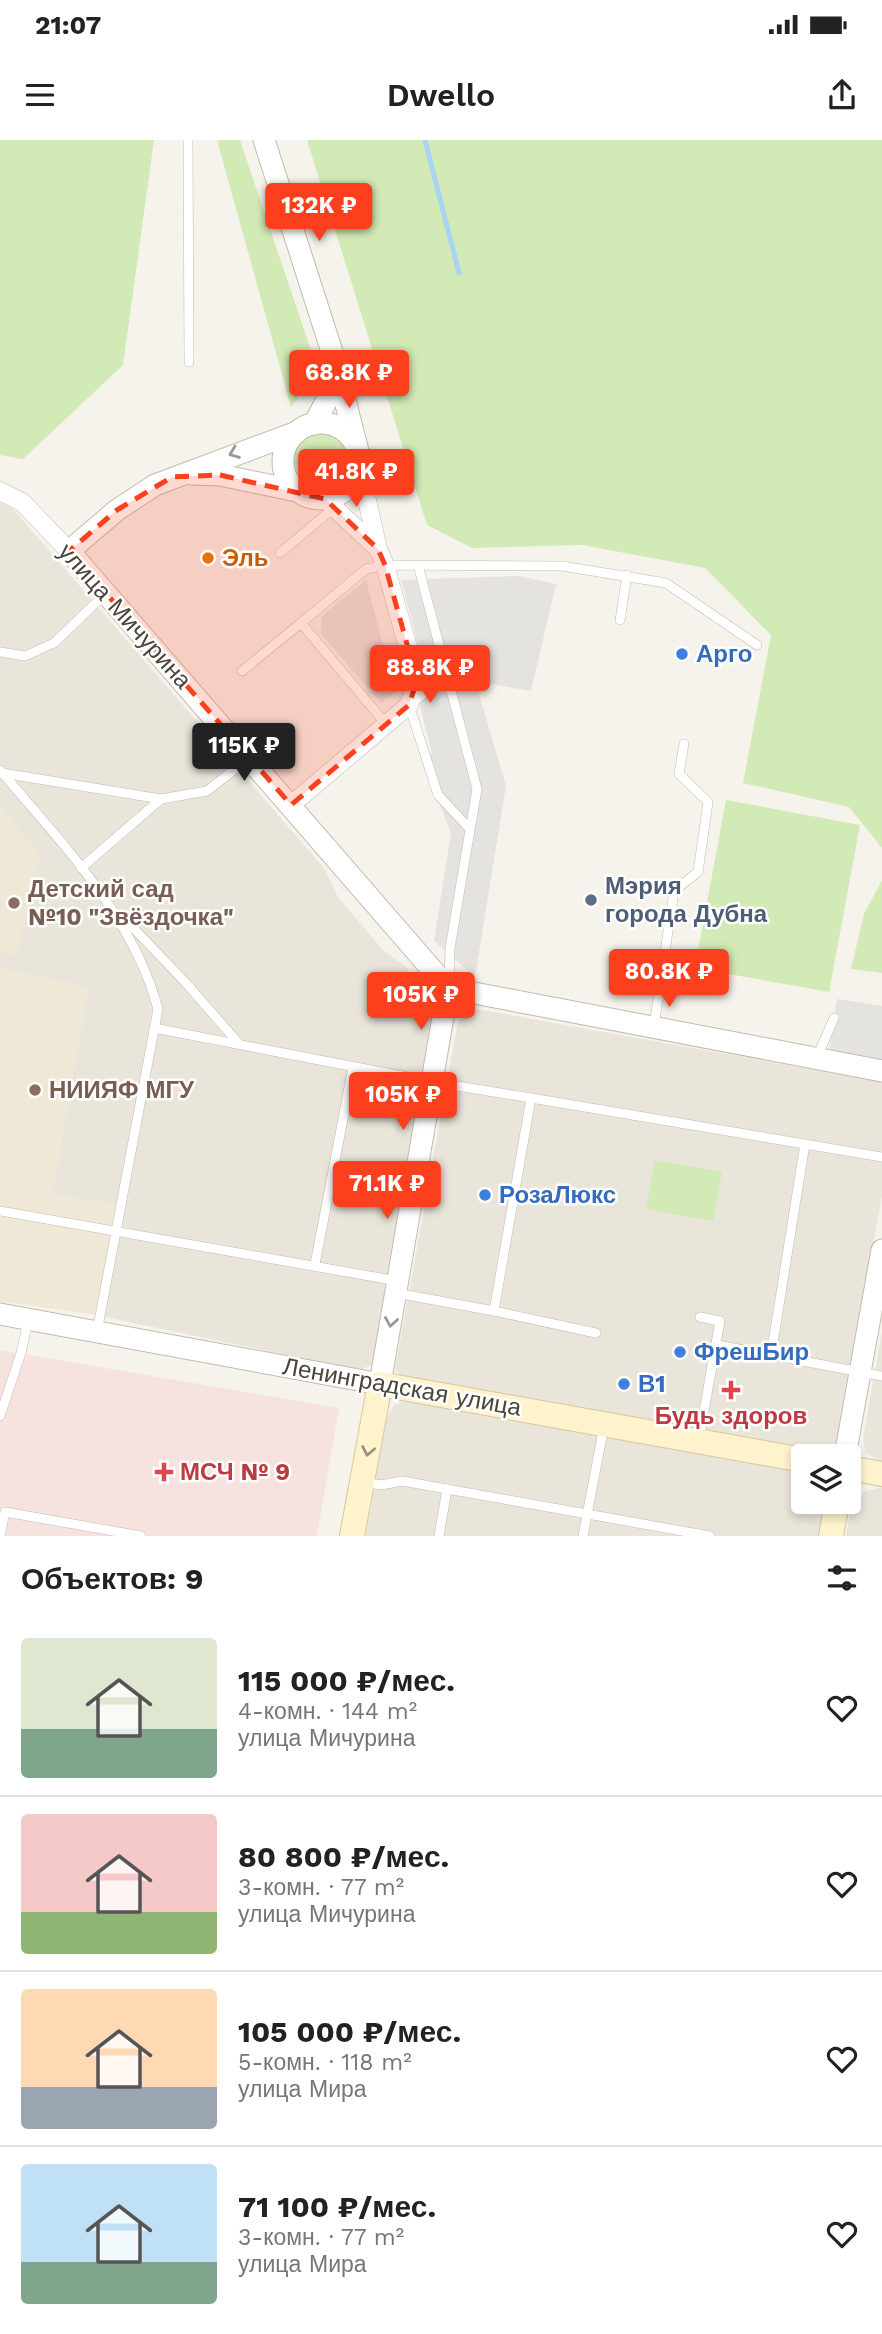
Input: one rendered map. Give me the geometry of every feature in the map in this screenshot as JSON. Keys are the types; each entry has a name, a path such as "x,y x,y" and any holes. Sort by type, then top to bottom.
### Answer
{"main road":[{"name":"Ленинградская улица","path":"380,1384 791,1458"},
{"path":"352,1536 380,1384"},
{"path":"861,1470 882,1474"},
{"path":"831,1536 835,1514"}],"street":[{"path":"264,140 334,358 382,557 417,680 409,705 291,805"},
{"path":"297,491 287,478 283,461 287,444 306,428 328,398 334,358"},
{"path":"69,551 117,510 172,477 306,428 331,424 347,433 358,456 354,481 330,503"},
{"path":"172,477 210,474 297,491 330,503 382,557"},
{"name":"улица Мичурина","path":"0,491 22,502 107,593 448,988"},
{"path":"380,1384 448,988 882,1071"},
{"path":"847,1444 882,1250"},
{"name":"Ленинградская улица","path":"0,1314 380,1384"}],"lane":[{"path":"188,140 190,362"},
{"path":"280,552 330,503"},
{"path":"242,671 382,557 418,565 562,566 666,583 757,645"},
{"path":"418,565 477,789 449,955 448,988"},
{"path":"620,620 627,575"},
{"path":"0,652 25,656 54,643 107,593"},
{"path":"301,623 386,724"},
{"path":"449,675 409,705 438,795 469,828"},
{"path":"653,1028 674,891 698,872 709,802 679,774 684,744"},
{"path":"1,771 161,799 207,791 250,758"},
{"path":"1,771 114,908 186,983 239,1044"},
{"path":"81,869 161,799"},
{"path":"97,1332 158,1009 153,990 114,908"},
{"path":"816,1059 834,1018"},
{"path":"154,1028 433,1083 882,1157"},
{"path":"315,1264 353,1067"},
{"path":"494,1311 531,1098"},
{"path":"771,1355 805,1144"},
{"path":"0,1211 315,1264 494,1311 596,1333"},
{"path":"699,1441 720,1321 700,1317"},
{"path":"0,1416 21,1353 28,1319"},
{"path":"717,1345 882,1376"},
{"path":"583,1536 604,1424"},
{"path":"362,1482 381,1485 402,1481 710,1536"},
{"path":"439,1536 447,1489"},
{"path":"0,1536 3,1510 141,1536"}],"highlighted area":[{"path":"220,475 325,499 378,549 385,565 417,680 409,705 291,805 69,551 117,510 172,477"}],"shaded area":[{"path":"0,502 13,509 324,868 338,897 383,950 404,965 428,997 433,1028 375,1364 359,1370 96,1315 52,1193 88,987 0,969"},
{"path":"519,576 556,584 531,691 475,681 506,786 475,977 434,941 451,833 421,757 432,753 420,707 427,678 401,580"},
{"path":"366,580 395,692 381,703 321,634 322,616"},
{"name":"Детский сад №10 \"Звёздочка\"","path":"0,805 40,854 17,956 0,952"},
{"name":"НИИЯФ МГУ","path":"0,969 88,987 52,1193 116,1204 96,1315 0,1301"},
{"path":"837,999 882,1006 882,1063 828,1054"},
{"path":"467,1010 482,1010 882,1082 882,1196 836,1444 791,1444 791,1449 404,1378 395,1369 458,1022"},
{"path":"882,1332 882,1463 866,1452 863,1438"},
{"name":"МСЧ № 9","path":"0,1350 339,1408 317,1536 0,1536"},
{"path":"406,1400 791,1471 791,1514 828,1514 824,1536 366,1536 386,1419 394,1405"},
{"path":"882,1487 882,1536 846,1536 850,1514 861,1514 861,1495"}],"green space":[{"path":"0,140 154,140 123,365 23,459 0,455"},
{"path":"217,140 240,140 318,371 291,407"},
{"path":"307,140 882,140 882,848 849,807 743,783 771,635 705,568 582,545 472,548 427,525"},
{"path":"320,432 339,439 346,458 339,477 320,484 301,477 294,458 301,439"},
{"path":"726,800 860,825 829,992 695,968"},
{"path":"882,880 882,973 851,969 864,914"},
{"path":"655,1160 722,1172 713,1221 646,1209"}],"waterway":[{"path":"425,140 459,273"}],"place":[{"name":"Эль","path":"208,558"},
{"name":"Арго","path":"682,654"},
{"name":"Мэрия города Дубна","path":"591,900"},
{"name":"Детский сад №10 \"Звёздочка\"","path":"14,903"},
{"name":"НИИЯФ МГУ","path":"35,1090"},
{"name":"РозаЛюкс","path":"485,1195"},
{"name":"ФрешБир","path":"680,1352"},
{"name":"В1","path":"624,1384"},
{"name":"Будь здоров","path":"731,1390"},
{"name":"МСЧ № 9","path":"164,1472"}]}
